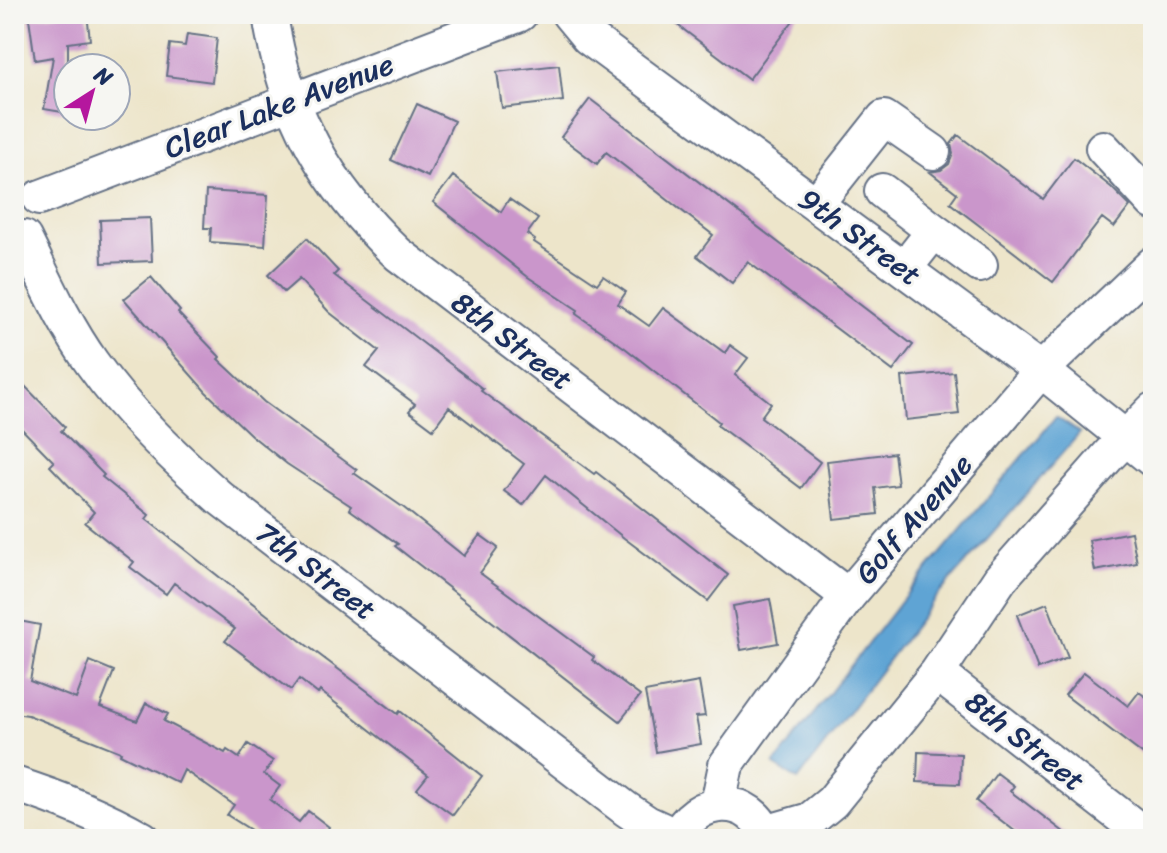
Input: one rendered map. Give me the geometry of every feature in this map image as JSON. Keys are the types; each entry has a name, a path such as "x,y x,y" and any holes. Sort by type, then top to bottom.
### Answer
{"street":[{"name":"8th Street","path":"270,14 275,53 304,132 330,177 373,231 398,254 848,596"},
{"name":"Clear Lake Avenue","path":"26,190 292,100 520,14"},
{"name":"9th Street","path":"569,14 588,37 1041,370 1153,460"},
{"path":"816,204 884,118 933,152"},
{"path":"1103,148 1153,202"},
{"path":"19,238 37,228 41,221 41,205 26,190"},
{"path":"882,191 980,265"},
{"path":"904,269 934,231"},
{"name":"7th Street","path":"19,238 92,363 135,417 188,469 220,498 626,809 677,838"},
{"name":"Golf Avenue","path":"718,804 726,765 848,596 1041,370 1153,264"},
{"path":"677,838 683,825 704,807 718,804 746,811 757,820 766,836 810,820 832,802 937,673 1000,579 1153,410"},
{"name":"8th Street","path":"937,673 1150,839"},
{"path":"14,784 111,821 143,839"}],"water":[{"path":"1056,417 1080,433 937,596 798,780 774,765 909,591"}],"building":[{"path":"87,14 90,40 68,43 68,52 52,52 52,57 35,60 29,18"},
{"path":"663,14 798,14 749,79"},
{"path":"187,34 217,38 212,82 166,76 170,44 185,46"},
{"path":"52,63 52,110 44,109"},
{"path":"559,65 563,101 502,108 497,72"},
{"path":"590,99 913,345 893,371 748,262 732,283 697,256 713,235 606,152 597,164 561,137"},
{"path":"417,104 454,121 428,177 391,160"},
{"path":"958,135 1043,199 1074,158 1130,206 1114,227 1102,218 1053,282 950,203 957,193 930,172 941,170 949,164 953,154 951,144"},
{"path":"453,176 501,212 509,199 538,219 527,234 534,242 597,284 603,276 626,292 618,304 649,326 663,308 725,353 730,345 748,358 735,375 771,403 761,417 820,462 801,488 717,425 719,422 625,348 576,314 578,310 528,277 433,202"},
{"path":"206,191 268,195 265,246 210,242 211,228 204,228"},
{"path":"150,218 152,261 102,263 100,220"},
{"path":"307,238 338,271 334,275 483,389 481,391 594,474 596,472 728,575 708,601 546,475 523,505 504,491 524,464 449,407 433,429 409,411 415,404 366,367 379,351 329,312 299,279 284,292 268,275"},
{"path":"151,277 180,311 178,313 220,357 218,359 264,402 357,470 354,473 464,556 480,535 498,548 480,573 594,657 592,660 640,696 620,721 395,546 398,544 349,509 351,506 287,464 251,435 206,392 124,299"},
{"path":"954,372 959,414 906,420 902,377"},
{"path":"14,375 65,427 61,431 104,475 102,477 149,515 146,519 289,632 398,714 400,711 482,776 453,815 417,789 428,775 320,691 318,694 299,679 291,690 225,641 235,629 174,583 166,594 130,567 134,562 85,523 94,512 50,466 54,462 14,421"},
{"path":"894,453 898,485 875,488 878,514 834,519 827,461"},
{"path":"1131,532 1137,563 1095,571 1089,540"},
{"path":"770,599 778,643 741,650 733,606"},
{"path":"1047,603 1068,658 1038,669 1017,615"},
{"path":"14,620 40,625 30,681 76,699 90,661 114,671 100,707 137,721 146,703 168,714 164,721 239,758 248,744 273,761 264,774 280,786 270,800 299,822 308,811 329,827 322,839 265,839 227,815 234,805 184,770 178,783 121,752 28,715 14,713"},
{"path":"1084,672 1128,706 1139,692 1153,702 1153,745 1145,756 1065,695"},
{"path":"699,682 705,716 696,717 701,744 656,752 645,692"},
{"path":"918,752 961,754 960,784 917,782"},
{"path":"997,773 1014,786 1010,791 1073,839 1025,839 976,801"}]}
